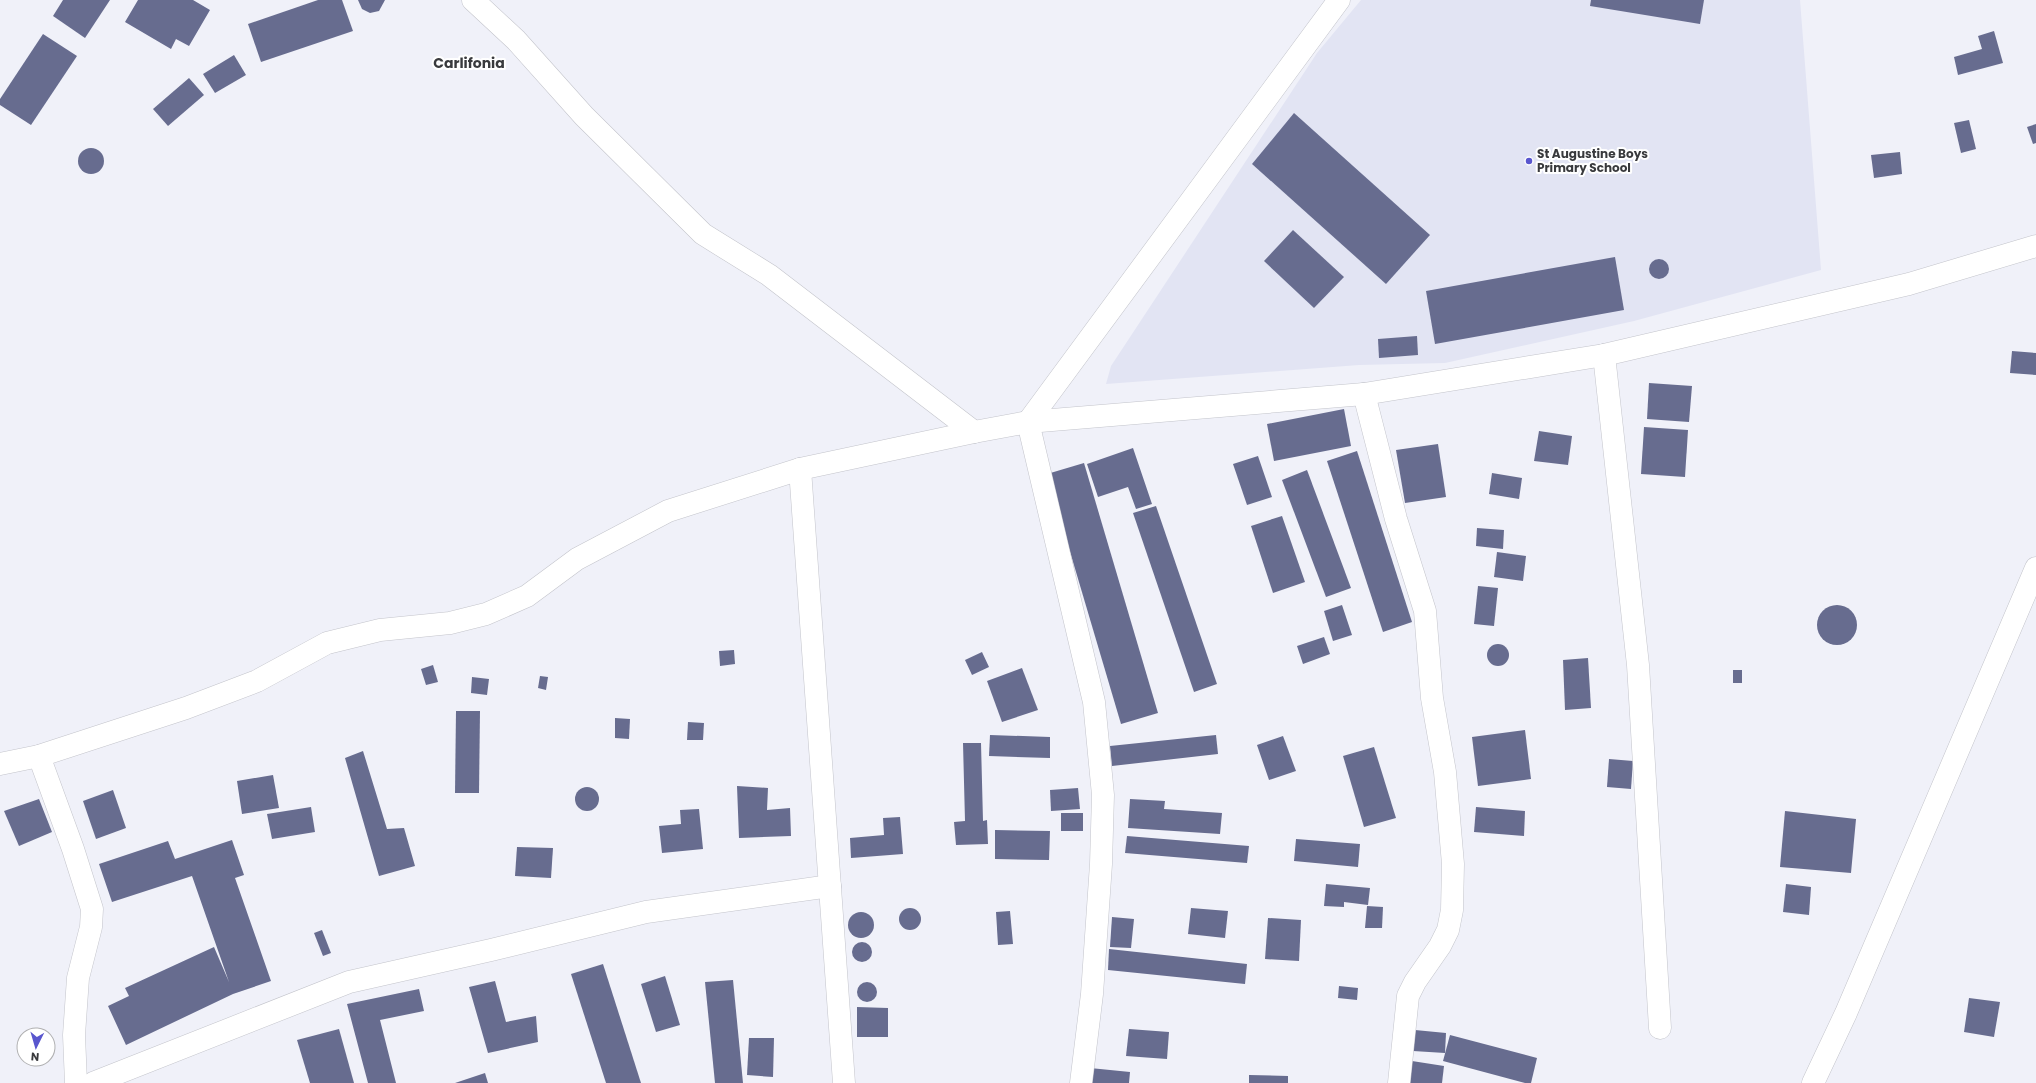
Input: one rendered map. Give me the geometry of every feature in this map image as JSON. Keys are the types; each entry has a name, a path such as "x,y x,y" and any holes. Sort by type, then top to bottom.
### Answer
{"street":[{"path":"473,0 516,40 584,116 704,234 769,275 974,432"},
{"path":"1081,1083 1092,994 1101,864 1103,795 1094,702 1028,422 1339,0"},
{"path":"0,764 39,756 186,708 257,681 327,643 380,630 450,623 486,614 527,596 577,559 668,511 800,469 1028,422 1364,394 1604,355 1909,284 2036,246"},
{"path":"1604,355 1638,665 1660,1028"},
{"path":"1364,394 1396,519 1425,611 1432,698 1445,772 1453,864 1452,910 1448,930 1440,946 1408,996 1399,1083"},
{"path":"800,469 844,1083"},
{"path":"1813,1083 1846,1013 2036,568"},
{"path":"39,756 73,849 92,909 91,927 78,978 74,1035 76,1083"},
{"path":"93,1083 349,982 491,950 646,912 830,886"}],"shaded area":[{"name":"St Augustine Boys Primary School","path":"1361,0 1800,0 1821,270 1634,321 1445,363 1359,365 1106,384 1111,366 1317,53"}],"building":[{"path":"63,0 110,0 85,38 53,16"},
{"path":"138,0 193,0 210,10 189,46 176,39 171,49 125,22"},
{"path":"318,0 342,0 353,31 261,62 248,24"},
{"path":"358,0 385,0 379,11 370,13 362,9"},
{"path":"1591,0 1704,0 1700,24 1590,6"},
{"path":"1994,31 2003,63 1958,75 1954,57 1982,49 1978,36"},
{"path":"43,34 77,56 31,125 0,105 0,99"},
{"path":"234,55 246,75 215,93 203,74"},
{"path":"189,78 204,95 168,126 153,109"},
{"path":"1294,113 1430,235 1386,284 1252,164"},
{"path":"1969,120 1976,149 1961,153 1954,123"},
{"path":"2036,124 2036,143 2033,144 2027,127"},
{"path":"91,148 100,152 104,161 100,170 91,174 82,170 78,161 82,152"},
{"path":"1900,152 1902,174 1874,178 1871,155"},
{"path":"1293,230 1344,277 1314,308 1264,261"},
{"path":"1615,257 1624,310 1435,344 1426,291"},
{"path":"1659,259 1666,262 1669,269 1666,276 1659,279 1652,276 1649,269 1652,262"},
{"path":"1417,336 1418,355 1379,358 1378,339"},
{"path":"2012,351 2036,353 2036,375 2010,373"},
{"path":"1649,383 1692,386 1689,422 1647,419"},
{"path":"1344,409 1351,446 1274,461 1267,424"},
{"path":"1644,427 1688,430 1685,477 1641,474"},
{"path":"1539,431 1572,436 1568,465 1534,461"},
{"path":"1438,444 1446,497 1405,503 1396,450"},
{"path":"1133,448 1152,504 1136,509 1128,487 1098,497 1087,464"},
{"path":"1357,451 1412,622 1383,632 1327,461"},
{"path":"1258,456 1272,497 1247,505 1233,464"},
{"path":"1084,463 1158,713 1121,724 1047,474"},
{"path":"1307,470 1351,588 1326,597 1282,480"},
{"path":"1492,473 1522,478 1519,499 1489,494"},
{"path":"1156,506 1217,684 1194,692 1133,513"},
{"path":"1282,516 1305,582 1273,593 1251,526"},
{"path":"1477,528 1504,530 1503,549 1476,546"},
{"path":"1497,552 1526,556 1523,581 1494,577"},
{"path":"1478,586 1498,588 1494,626 1474,624"},
{"path":"1342,605 1352,635 1333,641 1324,611"},
{"path":"1837,605 1845,607 1851,611 1855,617 1857,625 1855,633 1851,639 1845,643 1837,645 1829,643 1823,639 1819,633 1817,625 1819,617 1823,611 1829,607"},
{"path":"1324,637 1330,654 1303,664 1297,646"},
{"path":"1498,644 1506,647 1509,655 1506,663 1498,666 1490,663 1487,655 1490,647"},
{"path":"734,650 735,664 720,666 719,651"},
{"path":"982,652 989,667 972,675 965,660"},
{"path":"1588,658 1591,708 1565,710 1563,660"},
{"path":"433,665 438,682 426,685 421,669"},
{"path":"1022,668 1038,710 1002,722 987,681"},
{"path":"1733,670 1742,670 1742,683 1733,683"},
{"path":"540,676 548,677 546,690 538,688"},
{"path":"472,677 489,679 487,695 471,693"},
{"path":"456,711 480,711 479,793 455,793"},
{"path":"615,718 630,719 629,739 615,738"},
{"path":"688,722 704,723 703,740 687,740"},
{"path":"1525,730 1531,779 1478,786 1472,737"},
{"path":"990,735 1050,737 1050,758 989,756"},
{"path":"1216,735 1218,754 1112,766 1110,746"},
{"path":"1283,736 1296,771 1269,780 1257,745"},
{"path":"963,743 981,743 983,821 987,820 988,844 956,845 954,822 965,821"},
{"path":"1374,747 1396,818 1364,827 1343,756"},
{"path":"363,751 387,829 404,828 415,866 379,876 345,758"},
{"path":"1609,759 1633,761 1631,789 1607,787"},
{"path":"273,775 279,808 242,814 237,781"},
{"path":"737,786 768,788 767,810 790,808 791,836 739,838"},
{"path":"587,787 595,791 599,799 595,807 587,811 579,807 575,799 579,791"},
{"path":"1078,788 1080,809 1051,811 1050,790"},
{"path":"113,790 126,828 96,839 83,801"},
{"path":"39,799 52,832 19,846 4,811"},
{"path":"1130,799 1165,801 1164,809 1222,813 1220,834 1128,828"},
{"path":"311,807 315,832 272,839 267,814"},
{"path":"1476,807 1525,811 1524,836 1474,832"},
{"path":"699,809 703,849 662,853 659,826 681,824 680,810"},
{"path":"1785,811 1856,819 1851,873 1780,867"},
{"path":"1061,813 1083,813 1083,831 1061,831"},
{"path":"900,817 903,854 851,858 850,838 884,835 883,818"},
{"path":"995,830 1050,831 1049,860 995,859"},
{"path":"1127,836 1249,846 1247,863 1125,853"},
{"path":"1296,839 1360,844 1358,867 1294,861"},
{"path":"232,840 244,875 235,878 271,981 233,994 126,1045 108,1006 129,996 125,988 214,947 229,982 192,876 112,902 99,864 168,841 175,859"},
{"path":"517,847 553,848 551,878 515,876"},
{"path":"1326,884 1370,888 1368,905 1344,902 1344,907 1324,906"},
{"path":"1786,884 1811,887 1809,915 1783,912"},
{"path":"1367,906 1383,907 1382,928 1365,928"},
{"path":"910,908 918,911 921,919 918,927 910,930 902,927 899,919 902,911"},
{"path":"1191,908 1228,911 1225,938 1188,934"},
{"path":"1010,911 1013,944 998,945 996,912"},
{"path":"861,912 870,916 874,925 870,934 861,938 852,934 848,925 852,916"},
{"path":"1112,917 1134,919 1131,948 1110,947"},
{"path":"1268,918 1301,920 1299,961 1265,959"},
{"path":"322,930 331,953 323,956 314,933"},
{"path":"862,942 869,945 872,952 869,959 862,962 855,959 852,952 855,945"},
{"path":"1109,949 1247,964 1245,984 1108,970"},
{"path":"603,964 641,1083 606,1083 571,974"},
{"path":"665,976 680,1025 656,1032 641,984"},
{"path":"733,980 743,1083 715,1083 705,982"},
{"path":"495,981 506,1022 536,1016 538,1042 488,1053 469,987"},
{"path":"867,982 874,985 877,992 874,999 867,1002 860,999 857,992 860,985"},
{"path":"1339,986 1358,988 1357,1000 1338,998"},
{"path":"419,989 424,1011 380,1020 396,1083 368,1083 347,1004"},
{"path":"1969,998 2000,1002 1994,1037 1964,1032"},
{"path":"857,1007 888,1008 888,1037 857,1037"},
{"path":"339,1029 354,1083 310,1083 297,1040"},
{"path":"1129,1029 1169,1032 1167,1059 1126,1056"},
{"path":"1415,1030 1446,1033 1445,1053 1413,1051"},
{"path":"1450,1035 1537,1058 1531,1083 1525,1083 1443,1061"},
{"path":"749,1038 774,1038 773,1077 747,1075"},
{"path":"1412,1061 1444,1066 1442,1083 1409,1083"},
{"path":"1090,1068 1130,1072 1129,1083 1088,1083"},
{"path":"485,1073 488,1083 455,1083"},
{"path":"1249,1075 1288,1076 1288,1083 1249,1083"}],"place":[{"name":"St Augustine Boys Primary School","path":"1529,161"}],"district":[{"name":"Carlifonia","path":"469,63"}]}
